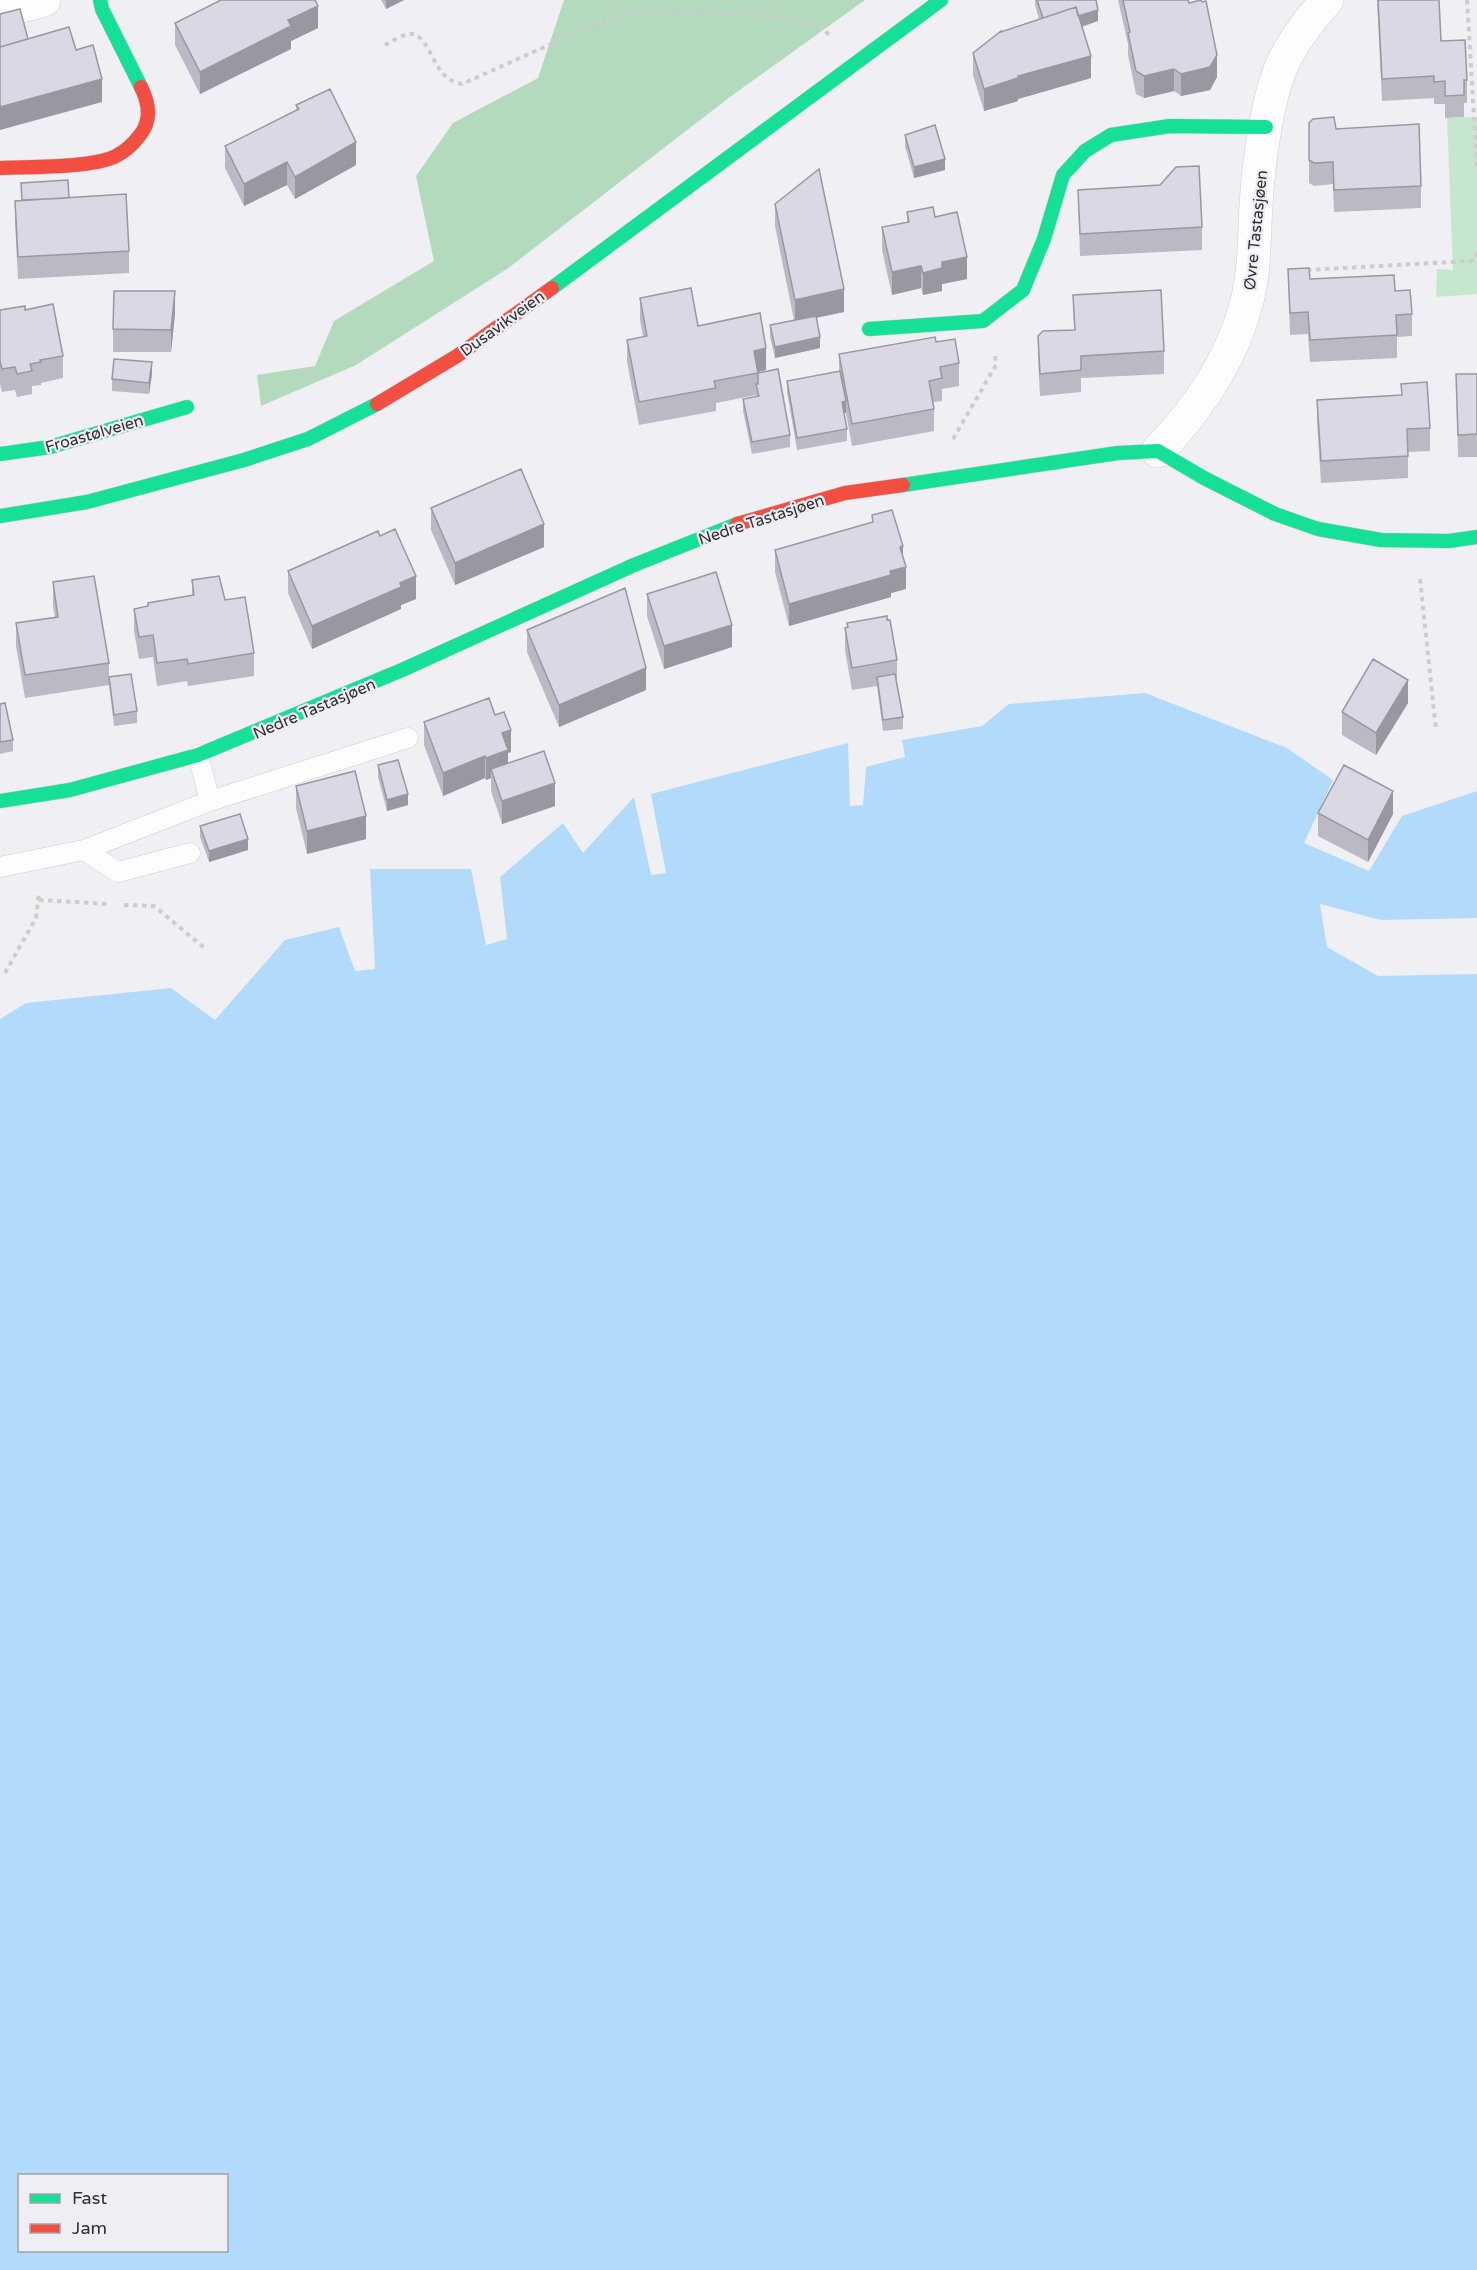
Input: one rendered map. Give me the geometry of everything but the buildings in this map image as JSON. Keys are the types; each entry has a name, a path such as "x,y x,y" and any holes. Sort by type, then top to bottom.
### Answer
{"street":[{"path":"0,12 44,0"},
{"path":"0,168 80,164 115,157 133,144 146,127 149,111 146,94 102,9 100,0"},
{"name":"Dusavikveien","path":"0,516 87,502 244,460 308,439 368,409 457,356 617,241 941,0"},
{"name":"Øvre Tastasjøen","path":"1158,451 1182,426 1225,360 1240,326 1248,300 1252,273 1256,202 1266,127 1275,85 1283,63 1300,35 1327,0"},
{"path":"869,329 983,321 1023,290 1044,238 1063,175 1085,152 1111,135 1170,126 1266,127"},
{"name":"Froastølveien","path":"0,454 50,447 187,407"},
{"path":"1158,451 1237,496 1286,518 1318,529 1381,540 1449,541 1477,537"},
{"name":"Nedre Tastasjøen","path":"0,801 70,790 198,755 402,670 634,565 729,526 845,493 1118,453 1158,451"}],"lane":[{"path":"0,867 84,850 210,801 408,738"},
{"path":"198,755 210,801"},
{"path":"84,850 118,872 190,853"}],"path":[{"path":"1467,0 1477,167"},
{"path":"385,45 405,35 413,34 421,38 440,72 451,82 462,84 618,14 694,12 771,16 818,23 836,41"},
{"path":"1252,273 1471,261 1475,259 1477,251"},
{"path":"952,478 950,449 953,438 996,365 992,340 983,321"},
{"path":"1416,541 1436,730"},
{"path":"6,973 36,918 41,859"},
{"path":"39,900 154,906 207,950"}],"green space":[{"path":"564,0 865,0 730,97 507,269 356,365 261,406 257,375 315,366 334,321 434,261 416,176 453,123 538,78"},
{"path":"1477,117 1477,294 1436,297 1437,269 1453,270 1447,118"}],"water":[{"path":"1145,693 1287,748 1333,780 1304,843 1369,871 1402,816 1477,791 1477,918 1381,920 1320,904 1327,947 1378,976 1477,974 1477,2270 0,2270 0,1019 26,1003 171,988 215,1020 285,940 339,927 355,971 375,969 370,869 471,869 486,945 507,939 500,877 563,823 583,853 634,797 651,875 666,873 651,794 848,743 850,806 863,805 866,767 905,757 902,740 982,726 1009,704"}],"traffic: fast":[{"path":"100,0 102,9 141,87"},
{"path":"552,288 941,0"},
{"path":"869,329 983,321 1023,290 1044,239 1063,175 1085,151 1111,135 1170,126 1266,127"},
{"path":"0,516 87,502 244,460 308,439 377,404"},
{"path":"0,454 50,447 187,407"},
{"path":"903,485 1118,453 1158,451 1204,478 1275,514 1318,529 1381,540 1449,541 1477,537"},
{"path":"0,801 70,790 198,755 402,670 634,565 737,524"}],"traffic: jam":[{"path":"0,168 77,165 106,160 120,154 135,141 144,129 148,117 146,99 141,87"},
{"path":"377,404 457,356 552,288"},
{"path":"737,524 845,493 903,485"}]}
